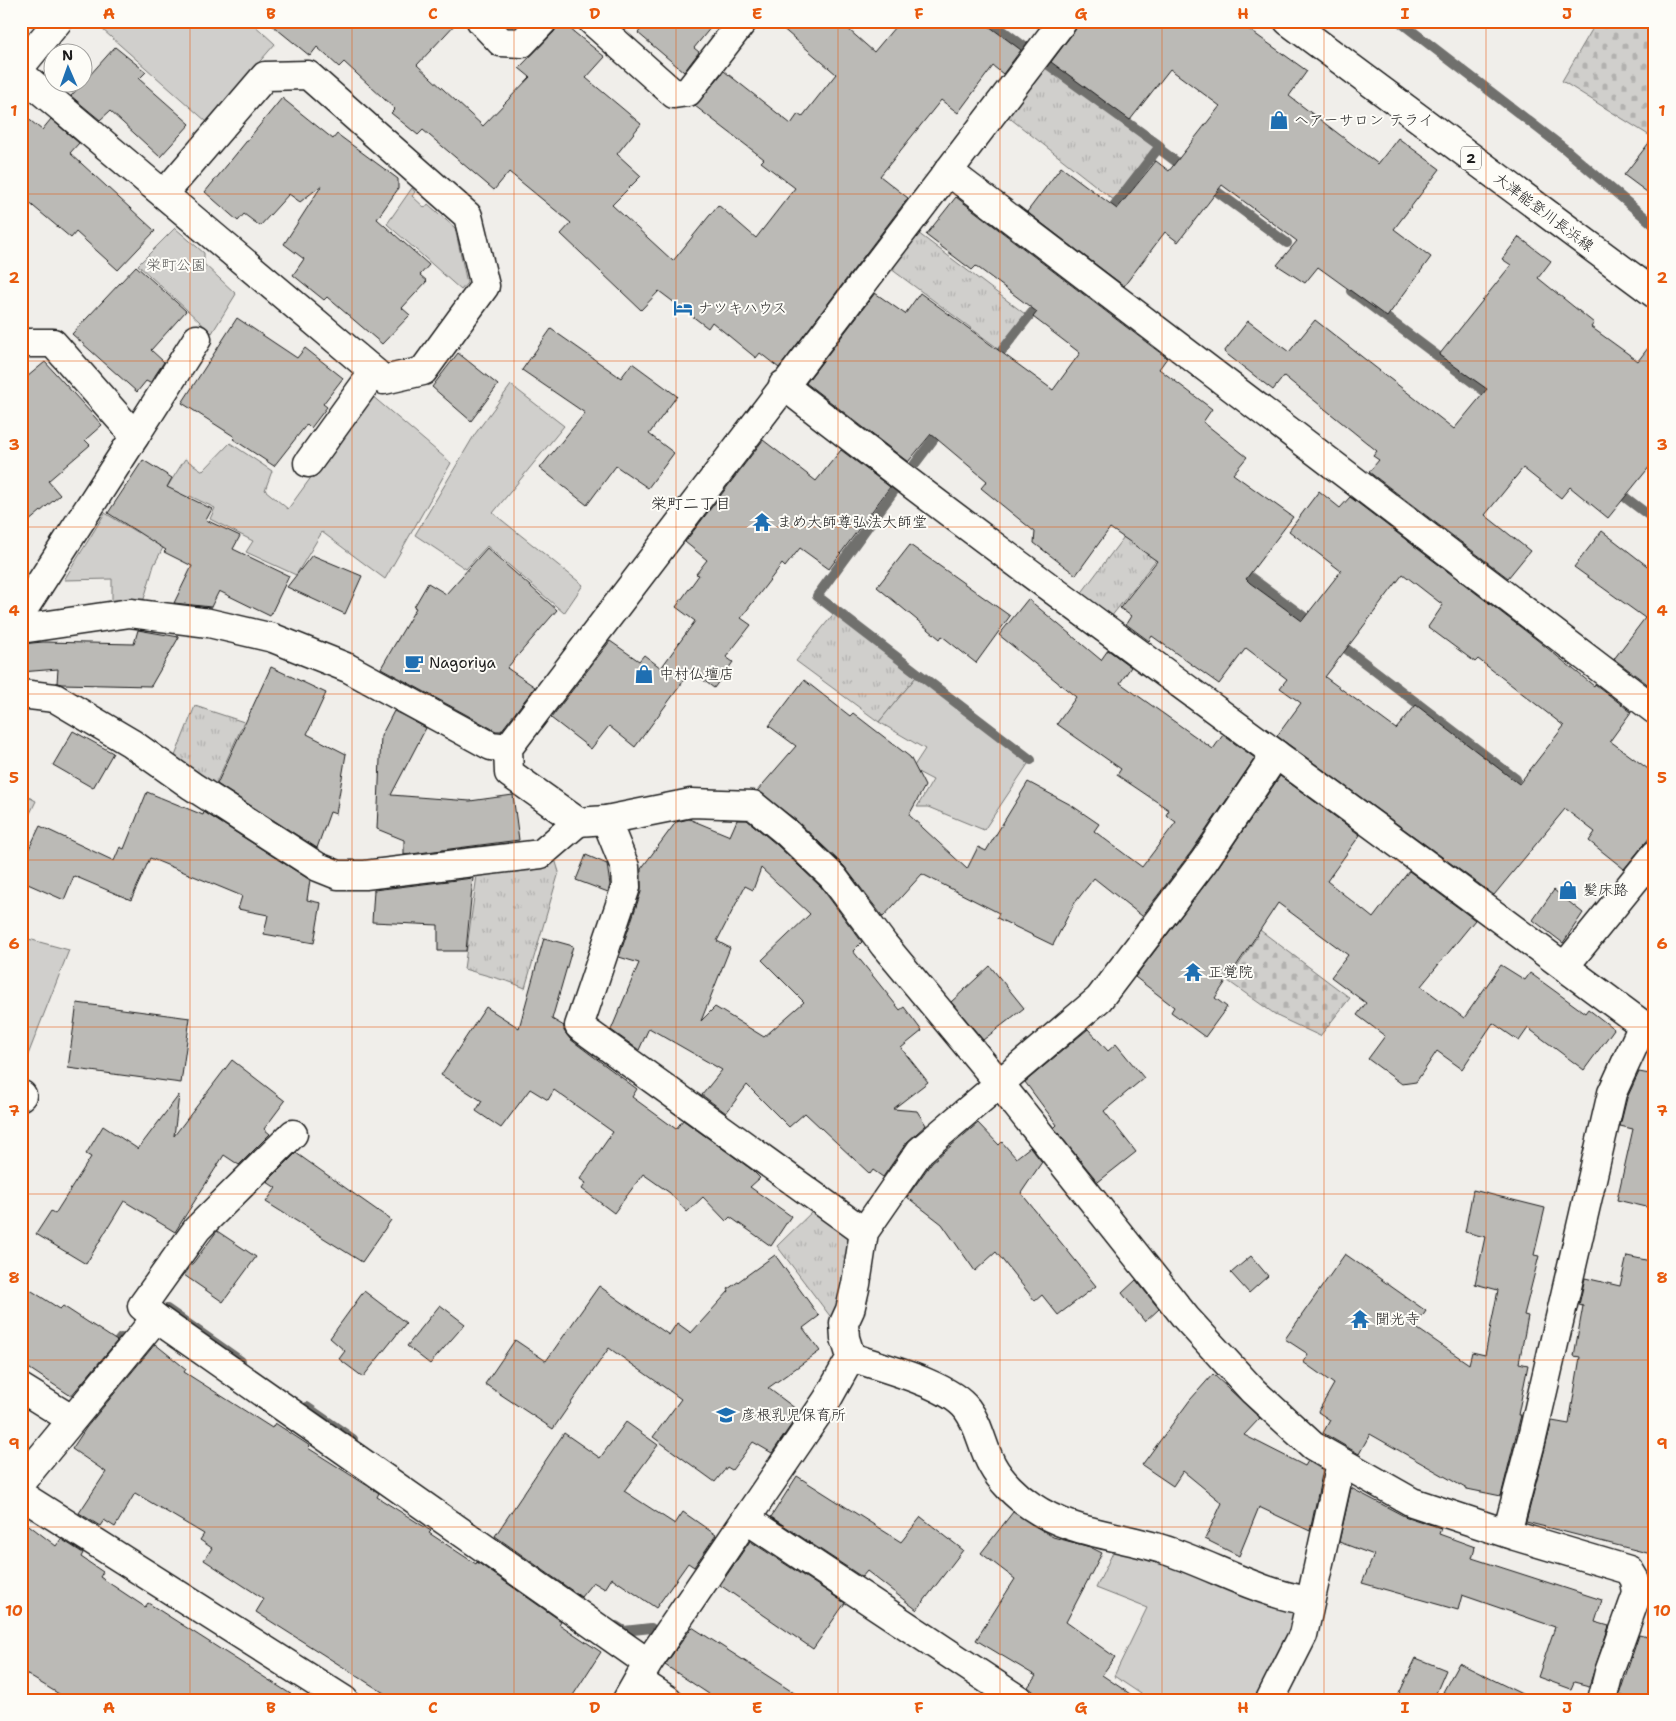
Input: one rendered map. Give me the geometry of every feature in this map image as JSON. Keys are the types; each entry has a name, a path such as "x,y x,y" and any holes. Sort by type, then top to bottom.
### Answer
{"street":[{"path":"21,66 58,21"},
{"path":"481,21 501,42 522,43 543,21"},
{"path":"592,21 674,94 688,92 743,21"},
{"path":"578,822 509,773 508,748 1062,21"},
{"name":"大津能登川長浜線","path":"1292,22 1655,294"},
{"path":"21,74 373,373 384,380 423,371 485,286 468,216 308,75 265,76 164,194"},
{"path":"948,171 1655,710"},
{"path":"21,613 197,339"},
{"path":"21,343 53,343 135,436"},
{"path":"308,463 373,373"},
{"path":"783,385 904,479 1565,966 1649,1030 1612,1093 1532,1438 1507,1533"},
{"path":"21,629 130,614 209,623 273,638 348,668 491,746 508,748"},
{"path":"21,694 55,698 132,744 192,786 318,867 338,875 365,875 541,854 578,822 606,820 691,803 753,805 786,832 833,877 884,945 1000,1083 1186,1318 1253,1391 1313,1446 1340,1463 1412,1502 1629,1570 1636,1580 1637,1594 1609,1672 1602,1700"},
{"path":"638,1681 827,1400 851,1356 845,1338 844,1323 854,1293 864,1232 920,1151 1099,999 1204,861 1276,754"},
{"path":"606,820 625,868 626,887 578,1026 864,1232"},
{"path":"1565,966 1655,855"},
{"path":"293,1134 197,1229 142,1306 638,1681 668,1700"},
{"path":"21,1482 156,1318"},
{"path":"851,1356 953,1395 967,1408 978,1425 992,1465 1011,1489 1032,1506 1089,1531 1169,1551 1288,1598 1310,1601"},
{"path":"21,1388 71,1419"},
{"path":"1270,1700 1303,1635 1340,1463"},
{"path":"21,1496 344,1700"},
{"path":"746,1519 1019,1700"}],"green space":[{"path":"250,21 275,44 207,122 94,22"},
{"path":"1597,21 1655,21 1655,139 1562,81"},
{"path":"1041,62 1158,147 1115,201 1002,112"},
{"path":"412,188 415,192 412,196 425,208 428,204 455,228 467,283 461,290 387,224"},
{"name":"栄町公園","path":"175,228 204,253 204,264 236,294 212,333 138,265"},
{"path":"914,230 1025,314 999,349 887,266"},
{"path":"511,385 564,426 493,513 583,585 564,613 487,546 466,569 415,535 475,434"},
{"path":"371,395 451,463 385,579 322,532 296,575 246,552 253,541 210,519 215,508 190,496 154,565 144,599 112,602 112,579 64,580 105,513 138,533 185,459 203,471 230,443 272,471 265,490 288,509"},
{"path":"1148,505 1181,528 1107,622 1077,599"},
{"path":"835,612 916,677 879,722 796,661"},
{"path":"916,677 1030,761 984,830 928,807 917,807 933,780 912,769 925,749 879,722"},
{"path":"195,706 244,722 213,790 171,766"},
{"path":"21,793 36,801 21,832"},
{"path":"555,859 559,872 525,988 464,969 478,868"},
{"path":"1240,915 1350,998 1320,1036 1279,1017 1228,981 1256,938 1235,923"},
{"path":"21,937 69,950 24,1065 21,1064"},
{"path":"817,1207 858,1235 836,1324 777,1246"},
{"path":"1117,1544 1301,1608 1262,1700 1150,1700 1114,1676 1147,1608 1096,1588"}],"building":[{"path":"267,21 458,21 417,65 483,126 530,77 519,68 554,32 560,21 605,57 586,78 641,124 617,154 641,176 612,205 673,261 718,205 756,238 795,188 761,162 764,159 695,106 724,71 791,124 798,114 802,117 836,74 774,21 839,21 874,52 900,21 982,21 1021,50 1003,74 993,66 958,113 941,100 880,176 908,198 779,368 760,353 756,358 712,322 708,328 659,291 641,310 561,234 571,223 509,172 494,190 423,130 418,135 391,113 395,109 344,62 339,67 317,47 310,56"},
{"path":"647,21 716,21 694,48 699,52 684,72 638,33"},
{"path":"1078,21 1237,21 1307,71 1289,96 1378,164 1398,138 1440,169 1394,229 1431,257 1387,317 1318,267 1305,283 1277,265 1297,241 1222,185 1178,242 1165,232 1124,286 1027,212 1061,167 1117,209 1156,161 1169,171 1220,106 1170,69 1130,120 1051,62 1075,30"},
{"path":"115,47 146,72 139,79 190,124 160,157 110,111 100,120 71,96 75,92 92,92 92,73"},
{"path":"282,98 333,139 337,134 398,179 398,189 377,219 429,265 420,275 427,281 402,308 410,315 382,344 327,297 324,300 293,275 304,259 284,244 322,185 300,202 289,194 260,226 244,214 238,221 205,192"},
{"path":"21,113 42,130 51,119 79,143 70,153 155,231 118,270 76,232 71,238 21,196"},
{"path":"1655,135 1655,198 1624,175"},
{"path":"956,197 1167,358 1159,369 1212,409 1203,422 1247,457 1233,474 1293,517 1246,579 1302,621 1341,571 1289,531 1319,491 1340,508 1350,497 1536,639 1594,686 1595,684 1631,712 1610,741 1655,774 1655,831 1624,869 1589,841 1595,832 1565,809 1494,895 1277,736 1301,703 1280,688 1287,679 1246,648 1219,684 1152,636 1149,641 1126,624 1131,616 1120,608 1157,561 1110,528 1076,575 1034,543 1035,532 981,488 987,481 931,434 908,462 806,383 875,293 905,314 920,293 1053,390 1080,353 1033,317 1037,312 976,266 972,270 926,235","holes":["1403,574 1443,605 1428,627 1475,662 1478,659 1564,726 1519,784 1416,705 1396,729 1325,677"]},
{"path":"1519,237 1551,261 1538,278 1594,323 1591,327 1638,361 1655,339 1655,460 1608,518 1570,487 1561,498 1523,468 1485,515 1530,551 1508,578 1369,472 1379,460 1373,456 1377,451 1284,376 1273,390 1224,352 1248,321 1289,352 1315,320 1454,429 1487,389 1439,355 1511,265 1502,259"},
{"path":"136,266 186,311 151,350 164,362 150,383 146,381 137,392 72,334"},
{"path":"237,318 297,358 305,348 343,378 323,404 327,407 311,428 307,424 274,466 233,439 235,437 182,403"},
{"path":"551,329 621,378 632,363 677,396 649,434 674,453 648,488 616,466 587,505 540,468 585,413 522,370"},
{"path":"458,353 498,385 471,421 432,387"},
{"path":"45,362 102,425 85,440 90,445 48,481 60,495 21,528 21,382"},
{"path":"763,440 816,481 841,450 890,487 829,569 800,548 785,567 782,564 741,618 751,625 726,657 733,662 714,688 691,671 635,747 609,726 591,749 551,718 610,641 639,661 644,655 661,668 695,621 676,607 699,575 696,574 707,560 685,542"},
{"path":"143,460 172,478 167,487 212,509 206,520 240,536 233,549 289,576 270,616 219,591 211,607 174,603 192,566 164,552 166,550 108,513"},
{"path":"1602,531 1655,572 1655,680 1650,686 1614,659 1645,618 1574,567"},
{"path":"910,545 1010,616 976,663 942,636 940,639 877,587"},
{"path":"487,548 557,610 507,668 535,687 501,731 496,731 381,668 416,608 414,607 428,583 446,594"},
{"path":"312,555 362,576 345,614 287,587"},
{"path":"1028,599 1101,660 1108,650 1131,667 1120,683 1213,749 1223,735 1255,758 1191,852 1142,916 1094,878 1074,904 1053,945 997,918 999,913 922,874 883,917 844,866 796,820 757,791 796,746 769,726 804,680 850,716 853,713 910,757 925,786 909,815 967,869 978,847 986,851 1028,782 1071,805 1099,824 1094,831 1142,867 1176,822 1166,815 1169,810 1117,775 1121,769 1057,724 1076,697 999,635"},
{"path":"138,630 179,637 151,686 61,684 57,683 58,669 21,672 21,644 43,642 134,644"},
{"path":"271,667 326,693 307,734 346,754 336,814 330,812 317,848 217,784"},
{"path":"394,711 426,728 391,795 470,801 513,795 519,840 404,855 404,840 377,829 381,736"},
{"path":"73,731 113,753 93,788 53,765"},
{"path":"1280,776 1360,835 1327,881 1373,918 1409,871 1475,920 1421,986 1464,1018 1501,965 1525,980 1530,973 1585,1013 1588,1009 1614,1029 1584,1070 1528,1028 1519,1041 1493,1023 1462,1069 1437,1051 1416,1082 1402,1084 1368,1059 1385,1036 1357,1015 1366,1003 1331,977 1348,955 1278,903 1215,998 1227,1007 1205,1037 1171,1012 1174,1007 1135,977 1216,870"},
{"path":"147,792 203,815 204,812 310,880 307,900 321,903 314,943 264,934 268,915 238,909 242,896 150,858 131,900 74,876 64,900 21,881 21,865 40,826 114,861 120,847 124,849"},
{"path":"689,819 730,836 737,820 747,820 776,844 821,887 862,942 853,951 900,1010 904,1007 922,1031 901,1048 928,1082 893,1109 917,1111 926,1125 907,1142 883,1177 873,1170 870,1174 805,1113 789,1127 747,1085 726,1113 702,1095 722,1070 649,1028 639,1050 611,1030 639,963 619,957 641,892 641,869 676,822","holes":["761,868 810,914 762,960 804,1002 764,1037 715,1007 701,1021 730,948 717,941 745,886 753,890"]},
{"path":"586,855 607,864 610,885 608,892 576,880"},
{"path":"473,878 466,951 438,951 438,925 372,922 374,890"},
{"path":"1554,890 1583,913 1563,943 1533,920"},
{"path":"544,938 573,946 552,1019 564,1026 564,1031 570,1039 637,1089 632,1097 676,1129 683,1120 751,1169 760,1178 750,1187 791,1216 771,1246 730,1217 726,1221 703,1197 687,1212 670,1193 643,1174 614,1213 582,1189 586,1183 580,1179 613,1132 554,1090 548,1100 530,1089 501,1128 476,1111 482,1101 441,1075 486,1007 519,1028"},
{"path":"990,966 1024,1008 983,1040 951,1002"},
{"path":"77,1003 190,1018 181,1083 68,1068"},
{"path":"1088,1029 1108,1051 1116,1044 1144,1078 1104,1111 1136,1152 1098,1182 1054,1128 1057,1125 1025,1082"},
{"path":"232,1060 285,1101 264,1129 270,1134 239,1165 224,1155 175,1232 124,1201 86,1264 36,1234 51,1211 55,1214 91,1157 86,1154 103,1126 138,1149 179,1095 174,1136"},
{"path":"1639,1072 1655,1075 1655,1209 1617,1200 1633,1129 1620,1126 1627,1098"},
{"path":"978,1123 999,1145 1002,1142 1016,1158 1030,1147 1042,1162 1021,1193 1096,1286 1058,1315 1042,1295 1035,1301 996,1252 975,1271 942,1224 907,1197 932,1162"},
{"path":"296,1153 391,1220 362,1262 266,1202 276,1188 267,1182"},
{"path":"1473,1190 1545,1208 1534,1255 1539,1256 1524,1315 1528,1316 1519,1363 1528,1365 1518,1415 1521,1415 1501,1496 1467,1489 1370,1434 1359,1454 1323,1433 1330,1420 1318,1412 1334,1384 1303,1362 1308,1354 1285,1339 1345,1254 1426,1311 1415,1327 1469,1364 1472,1352 1485,1355 1498,1290 1475,1284 1485,1237 1465,1232"},
{"path":"217,1231 256,1257 223,1302 184,1275"},
{"path":"775,1255 819,1316 803,1328 820,1351 768,1388 800,1412 772,1453 753,1442 732,1470 727,1467 715,1482 653,1437 681,1399 609,1348 553,1429 485,1384 515,1340 546,1361 599,1286 669,1335 677,1323 691,1333 729,1291 728,1289"},
{"path":"1251,1256 1268,1276 1249,1293 1231,1273"},
{"path":"1627,1256 1655,1262 1655,1555 1526,1522 1552,1421 1569,1424 1580,1357 1574,1356 1583,1306 1579,1305 1585,1278 1620,1286"},
{"path":"1136,1280 1159,1309 1145,1322 1122,1293"},
{"path":"21,1284 60,1309 63,1306 117,1341 71,1396 21,1363"},
{"path":"364,1291 406,1323 363,1377 339,1359 345,1351 330,1338"},
{"path":"440,1305 465,1324 430,1364 407,1346"},
{"path":"155,1344 186,1369 184,1372 272,1428 275,1423 310,1446 308,1448 379,1493 377,1497 431,1531 429,1533 476,1564 477,1562 561,1621 559,1624 601,1652 570,1700 395,1700 256,1612 264,1599 204,1560 212,1548 200,1540 204,1534 135,1493 115,1527 104,1520 100,1526 79,1513 106,1472 72,1449 86,1428"},
{"path":"1213,1374 1260,1418 1244,1435 1305,1466 1308,1461 1323,1470 1310,1531 1259,1507 1239,1556 1205,1539 1222,1503 1183,1471 1173,1486 1142,1465 1190,1400"},
{"path":"626,1422 658,1445 624,1491 675,1524 683,1512 716,1535 694,1567 688,1563 656,1608 612,1578 605,1589 593,1582 581,1597 495,1536 564,1433 600,1458"},
{"path":"797,1476 901,1542 921,1517 963,1550 917,1610 867,1571 862,1577 771,1517"},
{"path":"1351,1488 1404,1516 1441,1528 1439,1534 1475,1547 1472,1558 1602,1600 1595,1622 1609,1626 1589,1686 1574,1682 1571,1689 1538,1677 1555,1627 1462,1595 1458,1610 1362,1583 1374,1555 1339,1542"},
{"path":"1013,1512 1053,1537 1090,1547 1102,1553 1066,1622 1115,1657 1102,1675 1139,1700 1044,1700 1028,1687 1036,1676 976,1640 1015,1579 981,1553"},
{"path":"21,1519 56,1546 61,1539 83,1553 81,1557 103,1572 100,1577 145,1607 148,1603 300,1700 69,1700 21,1671"},
{"path":"750,1541 845,1603 813,1649 720,1585"},
{"path":"692,1627 805,1700 718,1700 665,1665"},
{"path":"1639,1635 1655,1639 1655,1700 1637,1700 1619,1695"},
{"path":"1416,1658 1446,1670 1433,1700 1396,1700"},
{"path":"1459,1663 1534,1700 1459,1700 1443,1692"}],"waterway":[{"path":"990,21 1030,51"},
{"path":"1399,21 1565,149 1655,226"},
{"path":"1043,61 1160,146 1106,216"},
{"path":"1158,148 1186,169"},
{"path":"1208,185 1287,243"},
{"path":"1351,291 1495,399"},
{"path":"992,363 1042,300"},
{"path":"908,473 942,428"},
{"path":"896,488 817,596 1031,760"},
{"path":"1626,498 1655,520"},
{"path":"1238,568 1315,625"},
{"path":"1336,641 1516,779"},
{"path":"167,1309 241,1361"},
{"path":"83,1385 121,1338"},
{"path":"307,1407 353,1439"},
{"path":"616,1626 624,1631 651,1628"}],"place":[{"name":"ヘアーサロン テライ","path":"1279,120"},
{"name":"ナツキハウス","path":"683,308"},
{"name":"まめ大師尊弘法大師堂","path":"762,522"},
{"name":"Nagoriya","path":"414,663"},
{"name":"中村仏壇店","path":"644,674"},
{"name":"髪床路","path":"1568,890"},
{"name":"正覚院","path":"1193,972"},
{"name":"聞光寺","path":"1360,1319"},
{"name":"彦根乳児保育所","path":"726,1415"}],"district":[{"name":"栄町二丁目","path":"691,503"}]}
